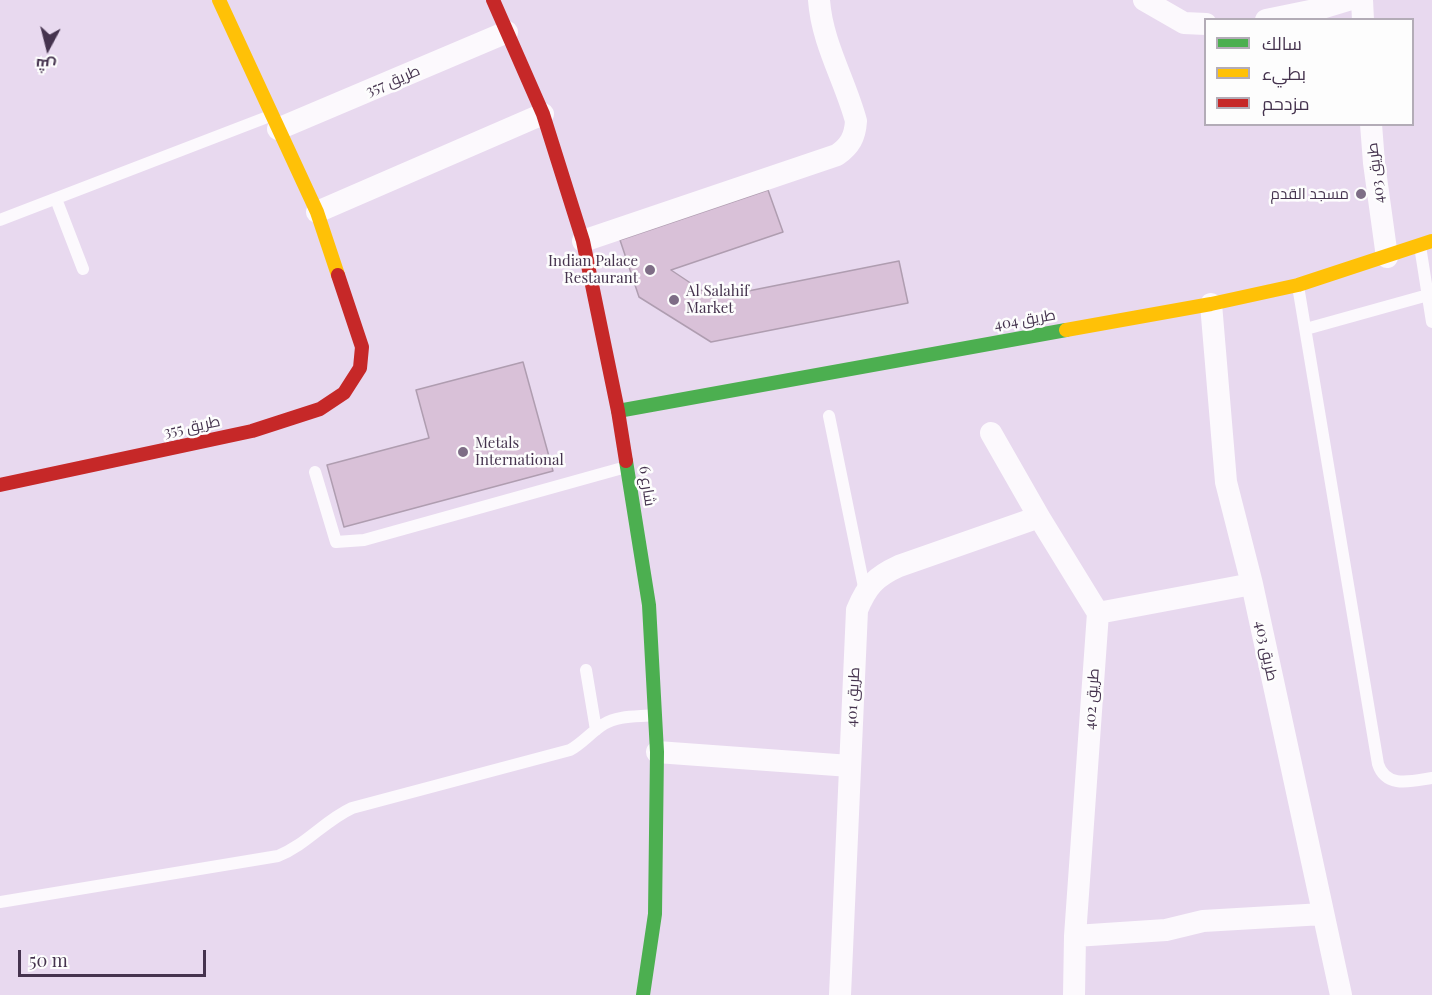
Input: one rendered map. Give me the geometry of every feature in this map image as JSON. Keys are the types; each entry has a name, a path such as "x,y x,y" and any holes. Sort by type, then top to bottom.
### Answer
{"street":[{"path":"219,0 317,212 543,114"},
{"name":"شارع 6","path":"493,0 543,114 583,241 618,411 649,605 657,752 655,914 643,995"},
{"path":"583,241 846,149 856,131 856,121 829,49 823,29 819,0"},
{"path":"1144,0 1195,24"},
{"path":"1182,0 1195,24"},
{"path":"1276,18 1348,0"},
{"path":"1362,0 1363,18"},
{"name":"طريق 357","path":"275,122 507,32"},
{"name":"طريق 403","path":"1371,126 1387,257"},
{"name":"طريق 355","path":"0,485 252,431 320,409 344,393 360,368 362,356 359,339 317,212"},
{"name":"طريق 404","path":"618,411 1211,304 1298,285 1426,243"},
{"name":"طريق 403","path":"1211,304 1226,482 1252,584 1341,995"},
{"path":"991,433 1098,613 1252,584"},
{"name":"طريق 401","path":"840,995 857,610 865,592 874,580 885,572 1039,517"},
{"name":"طريق 402","path":"1074,995 1075,936 1098,613"},
{"path":"657,752 850,766"},
{"path":"1075,936 1166,930 1203,921 1323,914"}],"lane":[{"path":"0,220 275,122"},
{"path":"56,199 83,269"},
{"path":"1426,243 1428,295 1432,322"},
{"path":"1298,285 1378,764 1383,775 1394,782 1432,778"},
{"path":"1306,329 1428,295"},
{"path":"829,416 865,592"},
{"path":"315,472 336,542 364,540 627,467"},
{"path":"586,670 596,730"},
{"path":"0,902 278,856 302,844 324,824 351,808 570,750 589,738 596,730 616,719 656,715"}],"building":[{"path":"768,190 783,232 671,270 713,298 899,261 908,303 711,342 639,297 620,240"},
{"name":"Metals International","path":"523,362 553,471 344,527 327,465 429,438 416,390"}],"traffic: fast":[{"path":"618,411 1066,330"},
{"path":"626,461 649,605 657,752 655,914 643,995"}],"traffic: slow":[{"path":"219,0 317,212 338,275"},
{"path":"1066,330 1211,304 1298,285 1432,241"}],"traffic: jam":[{"path":"493,0 543,114 583,241 626,461"},
{"path":"0,485 252,431 320,409 344,393 360,368 362,347 338,275"}],"place":[{"name":"مسجد القدم","path":"1361,194"},
{"name":"Indian Palace Restaurant","path":"650,270"},
{"name":"Al Salahif Market","path":"674,300"},
{"name":"Metals International","path":"463,452"}]}
